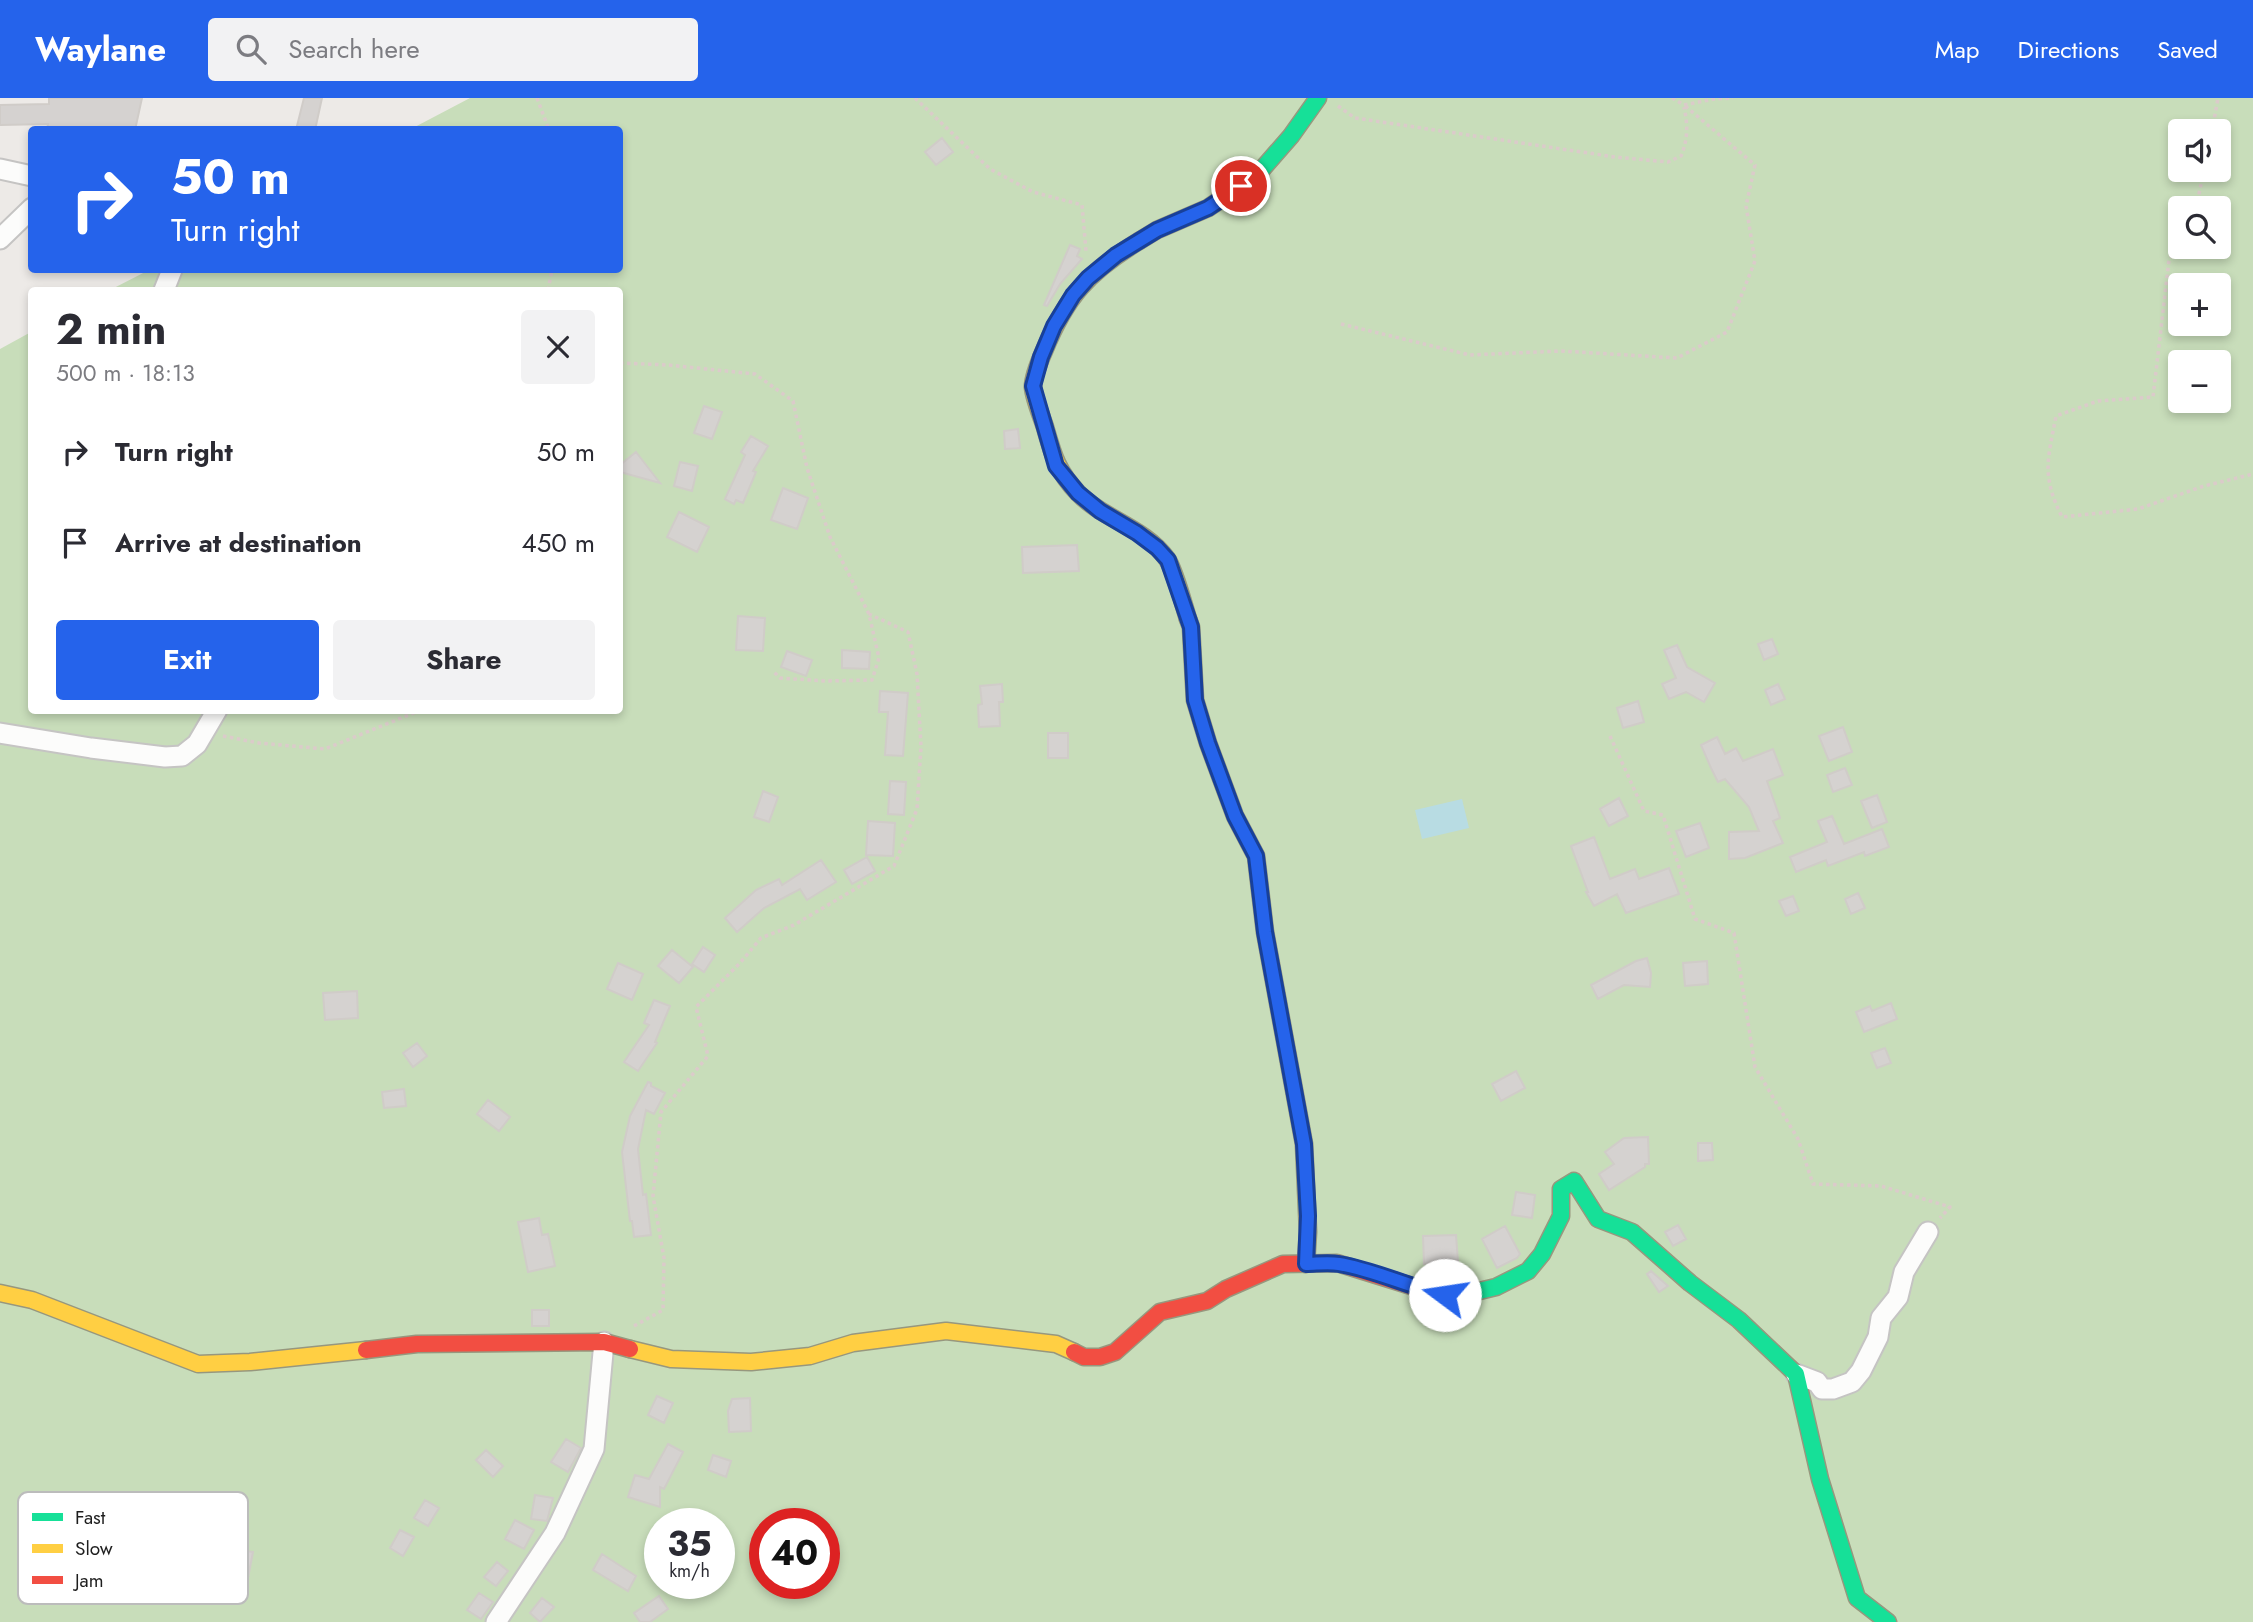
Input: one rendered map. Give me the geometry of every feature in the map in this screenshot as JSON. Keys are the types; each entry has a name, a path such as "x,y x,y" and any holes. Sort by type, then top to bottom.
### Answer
{"street":[{"path":"1306,1264 1308,1201 1304,1144 1265,932 1256,856 1235,816 1195,700 1191,627 1168,560 1147,540 1100,511 1078,493 1056,466 1033,386 1054,326 1073,295 1088,278 1116,255 1147,236 1208,208 1257,175 1291,136 1318,98"},
{"path":"0,169 28,175"},
{"path":"0,239 28,212"},
{"path":"0,733 165,757 182,756 197,744 215,714"},
{"path":"0,1293 32,1300 198,1364 250,1362 417,1344 604,1342 671,1359 751,1362 810,1356 853,1343 946,1331 1056,1345 1084,1357 1100,1357 1115,1352 1160,1312 1207,1301 1226,1289 1283,1264 1337,1263 1417,1289 1445,1295 1496,1287 1528,1271 1542,1254 1561,1216 1561,1189 1574,1181 1598,1219 1632,1232 1690,1283 1739,1320 1796,1374 1817,1382 1822,1389 1833,1389 1852,1382 1861,1371 1878,1336 1881,1318 1898,1297 1904,1272 1928,1232"},
{"path":"496,1622 555,1533 594,1449 604,1342"},
{"path":"1796,1374 1820,1479 1857,1598 1888,1622"}],"path":[{"path":"537,98 547,126"},
{"path":"915,98 990,169 1034,192 1082,205 1088,278"},
{"path":"1340,324 1470,355 1561,351 1676,358 1727,332 1755,261 1746,206 1755,165 1672,98"},
{"path":"1684,105 1733,98"},
{"path":"2214,119 2218,98"},
{"path":"1336,105 1355,118 1615,157 1668,162 1681,156 1685,145 1688,123 1684,105"},
{"path":"2170,259 2153,397 2098,401 2056,416 2046,466 2050,495 2062,517 2138,509 2204,486 2253,474"},
{"path":"623,363 755,374 793,401 807,467 830,537 869,614 879,658 872,680 780,678 774,671"},
{"path":"604,1342 663,1310 664,1258 653,1196 661,1112 708,1056 695,1007 740,963 761,937 794,925 894,866 918,809 922,747 917,674 908,632 869,614"},
{"path":"204,732 259,743 325,749 411,714"},
{"path":"1610,736 1644,811 1663,815 1695,919 1734,933 1755,1068 1798,1139 1814,1184 1881,1186 1950,1207 1928,1232"}],"green space":[{"path":"470,98 2253,98 2253,1622 0,1622 0,349 28,334 28,714 623,714 623,287 116,287 143,273 623,273 623,126 417,126"}],"water":[{"path":"1462,799 1469,828 1422,839 1415,810"}],"building":[{"path":"49,98 142,98 136,126 0,125 0,105 49,104"},
{"path":"304,98 322,98 316,126 297,126"},
{"path":"942,138 953,152 936,165 925,152"},
{"path":"1070,245 1080,249 1077,256 1082,259 1060,284 1047,306 1044,305"},
{"path":"704,406 722,412 712,439 694,433"},
{"path":"1018,429 1020,448 1005,449 1004,431"},
{"path":"751,436 768,446 753,471 756,472 743,503 736,500 734,504 725,499 745,455 741,452"},
{"path":"636,452 660,483 623,473 623,463"},
{"path":"680,462 698,466 692,491 674,486"},
{"path":"783,488 808,498 797,529 771,520"},
{"path":"679,512 709,527 697,552 667,537"},
{"path":"1077,545 1079,571 1023,573 1022,547"},
{"path":"738,616 765,618 763,651 736,650"},
{"path":"1772,639 1778,654 1764,660 1758,644"},
{"path":"1677,645 1687,667 1715,683 1704,702 1686,692 1669,699 1662,684 1676,678 1664,650"},
{"path":"842,650 870,652 869,669 842,668"},
{"path":"787,651 812,660 806,676 781,667"},
{"path":"1002,684 1003,702 999,702 1000,726 979,727 978,705 982,704 980,686"},
{"path":"1778,684 1785,699 1771,705 1765,690"},
{"path":"880,691 908,693 903,756 885,755 888,712 879,712"},
{"path":"1638,701 1644,722 1623,728 1617,708"},
{"path":"1843,727 1852,752 1829,761 1819,736"},
{"path":"1048,733 1068,733 1068,758 1048,758"},
{"path":"1717,737 1725,754 1736,748 1743,761 1773,749 1783,775 1767,781 1780,818 1773,821 1783,843 1745,858 1729,859 1729,832 1759,831 1749,807 1725,779 1718,782 1711,768 1701,745"},
{"path":"1845,768 1852,785 1833,792 1827,775"},
{"path":"890,781 906,782 904,815 888,814"},
{"path":"763,791 778,797 769,822 754,817"},
{"path":"1877,795 1887,822 1872,828 1861,801"},
{"path":"1619,798 1628,816 1609,826 1600,809"},
{"path":"1832,816 1844,844 1882,829 1889,847 1865,856 1864,852 1828,866 1826,860 1796,872 1790,857 1827,842 1818,821"},
{"path":"868,821 895,823 893,856 866,855"},
{"path":"1700,823 1709,848 1686,857 1676,831"},
{"path":"1594,837 1610,879 1635,869 1639,879 1669,868 1679,894 1626,913 1617,894 1594,906 1586,892 1571,846"},
{"path":"867,857 875,871 852,884 844,870"},
{"path":"821,860 836,882 807,900 800,889 764,908 737,932 725,918 756,890 779,879 782,885"},
{"path":"1858,893 1865,908 1851,914 1845,899"},
{"path":"1793,896 1799,911 1786,916 1779,901"},
{"path":"703,947 715,955 704,972 692,964"},
{"path":"672,950 693,967 679,983 658,966"},
{"path":"1647,958 1651,973 1650,987 1624,985 1598,999 1591,985"},
{"path":"1707,961 1708,984 1685,986 1683,963"},
{"path":"618,963 643,974 632,1000 607,989"},
{"path":"357,991 358,1018 325,1020 323,993"},
{"path":"654,1000 670,1006 655,1042 657,1043 638,1071 624,1062 649,1025 644,1023"},
{"path":"1891,1003 1897,1019 1864,1032 1856,1012 1870,1006 1872,1011"},
{"path":"417,1043 427,1056 413,1067 403,1053"},
{"path":"1885,1048 1891,1063 1877,1068 1871,1053"},
{"path":"1516,1071 1525,1088 1501,1101 1492,1084"},
{"path":"648,1082 665,1093 654,1114 646,1110 638,1149 651,1235 634,1237 622,1152 630,1116"},
{"path":"404,1089 406,1106 384,1108 382,1092"},
{"path":"488,1100 510,1117 499,1131 477,1114"},
{"path":"1648,1137 1649,1164 1645,1164 1645,1167 1609,1190 1599,1174 1614,1164 1605,1152 1624,1138"},
{"path":"1698,1143 1712,1143 1713,1160 1698,1161"},
{"path":"1516,1192 1535,1195 1532,1218 1512,1215"},
{"path":"539,1218 542,1235 548,1234 555,1266 528,1272 518,1222"},
{"path":"1678,1225 1686,1239 1673,1246 1665,1232"},
{"path":"1505,1226 1520,1254 1497,1268 1482,1239"},
{"path":"1456,1235 1458,1261 1424,1264 1423,1236"},
{"path":"1651,1271 1668,1286 1659,1292 1647,1274"},
{"path":"532,1310 549,1310 549,1326 532,1326"},
{"path":"657,1396 673,1403 664,1423 648,1415"},
{"path":"750,1398 751,1431 729,1432 728,1411 732,1399"},
{"path":"566,1439 581,1448 568,1472 551,1462"},
{"path":"668,1444 683,1452 664,1489 660,1487 660,1507 628,1497 635,1475 649,1479"},
{"path":"486,1450 503,1466 493,1477 476,1460"},
{"path":"713,1455 731,1461 726,1477 708,1470"},
{"path":"535,1495 553,1498 547,1521 531,1519"},
{"path":"425,1500 439,1508 428,1526 414,1518"},
{"path":"515,1520 534,1530 524,1549 505,1539"},
{"path":"400,1530 414,1537 403,1556 390,1548"},
{"path":"248,1551 253,1552 248,1578"},
{"path":"602,1554 636,1576 628,1591 593,1570"},
{"path":"497,1562 508,1571 496,1586 484,1577"},
{"path":"479,1593 493,1602 481,1619 467,1610"},
{"path":"542,1598 554,1607 540,1622 530,1613"},
{"path":"655,1599 661,1599 668,1609 650,1622 640,1622 634,1613"}],"traffic: fast":[{"path":"1139,241 1157,230 1208,208 1257,175 1291,136 1318,98"},
{"path":"1188,619 1191,627 1195,700 1235,816 1256,856 1265,932 1304,1144 1308,1232 1306,1264"},
{"path":"1427,1291 1445,1295 1471,1293 1496,1287 1528,1271 1542,1254 1561,1216 1561,1189 1574,1181 1598,1219 1632,1232 1690,1283 1739,1320 1796,1374 1820,1479 1857,1598 1888,1622"}],"traffic: slow":[{"path":"1139,241 1092,275 1070,301 1042,355 1033,387 1060,470 1088,502 1136,531 1158,548 1173,571 1188,619"},
{"path":"0,1293 32,1300 198,1364 250,1362 366,1350"},
{"path":"630,1349 671,1359 751,1362 810,1356 853,1343 946,1331 1056,1344 1074,1352"}],"traffic: jam":[{"path":"1074,1352 1084,1357 1100,1357 1115,1352 1160,1312 1207,1301 1226,1289 1283,1264 1337,1263 1427,1291"},
{"path":"366,1350 417,1344 604,1342 630,1349"}],"route":[{"path":"1241,186 1208,208 1157,230 1116,255 1088,278 1073,295 1054,326 1033,386 1056,466 1078,493 1100,511 1137,533 1168,560 1191,627 1195,700 1235,816 1256,856 1265,932 1304,1144 1308,1201 1306,1264 1337,1263 1417,1289 1445,1295"}]}
